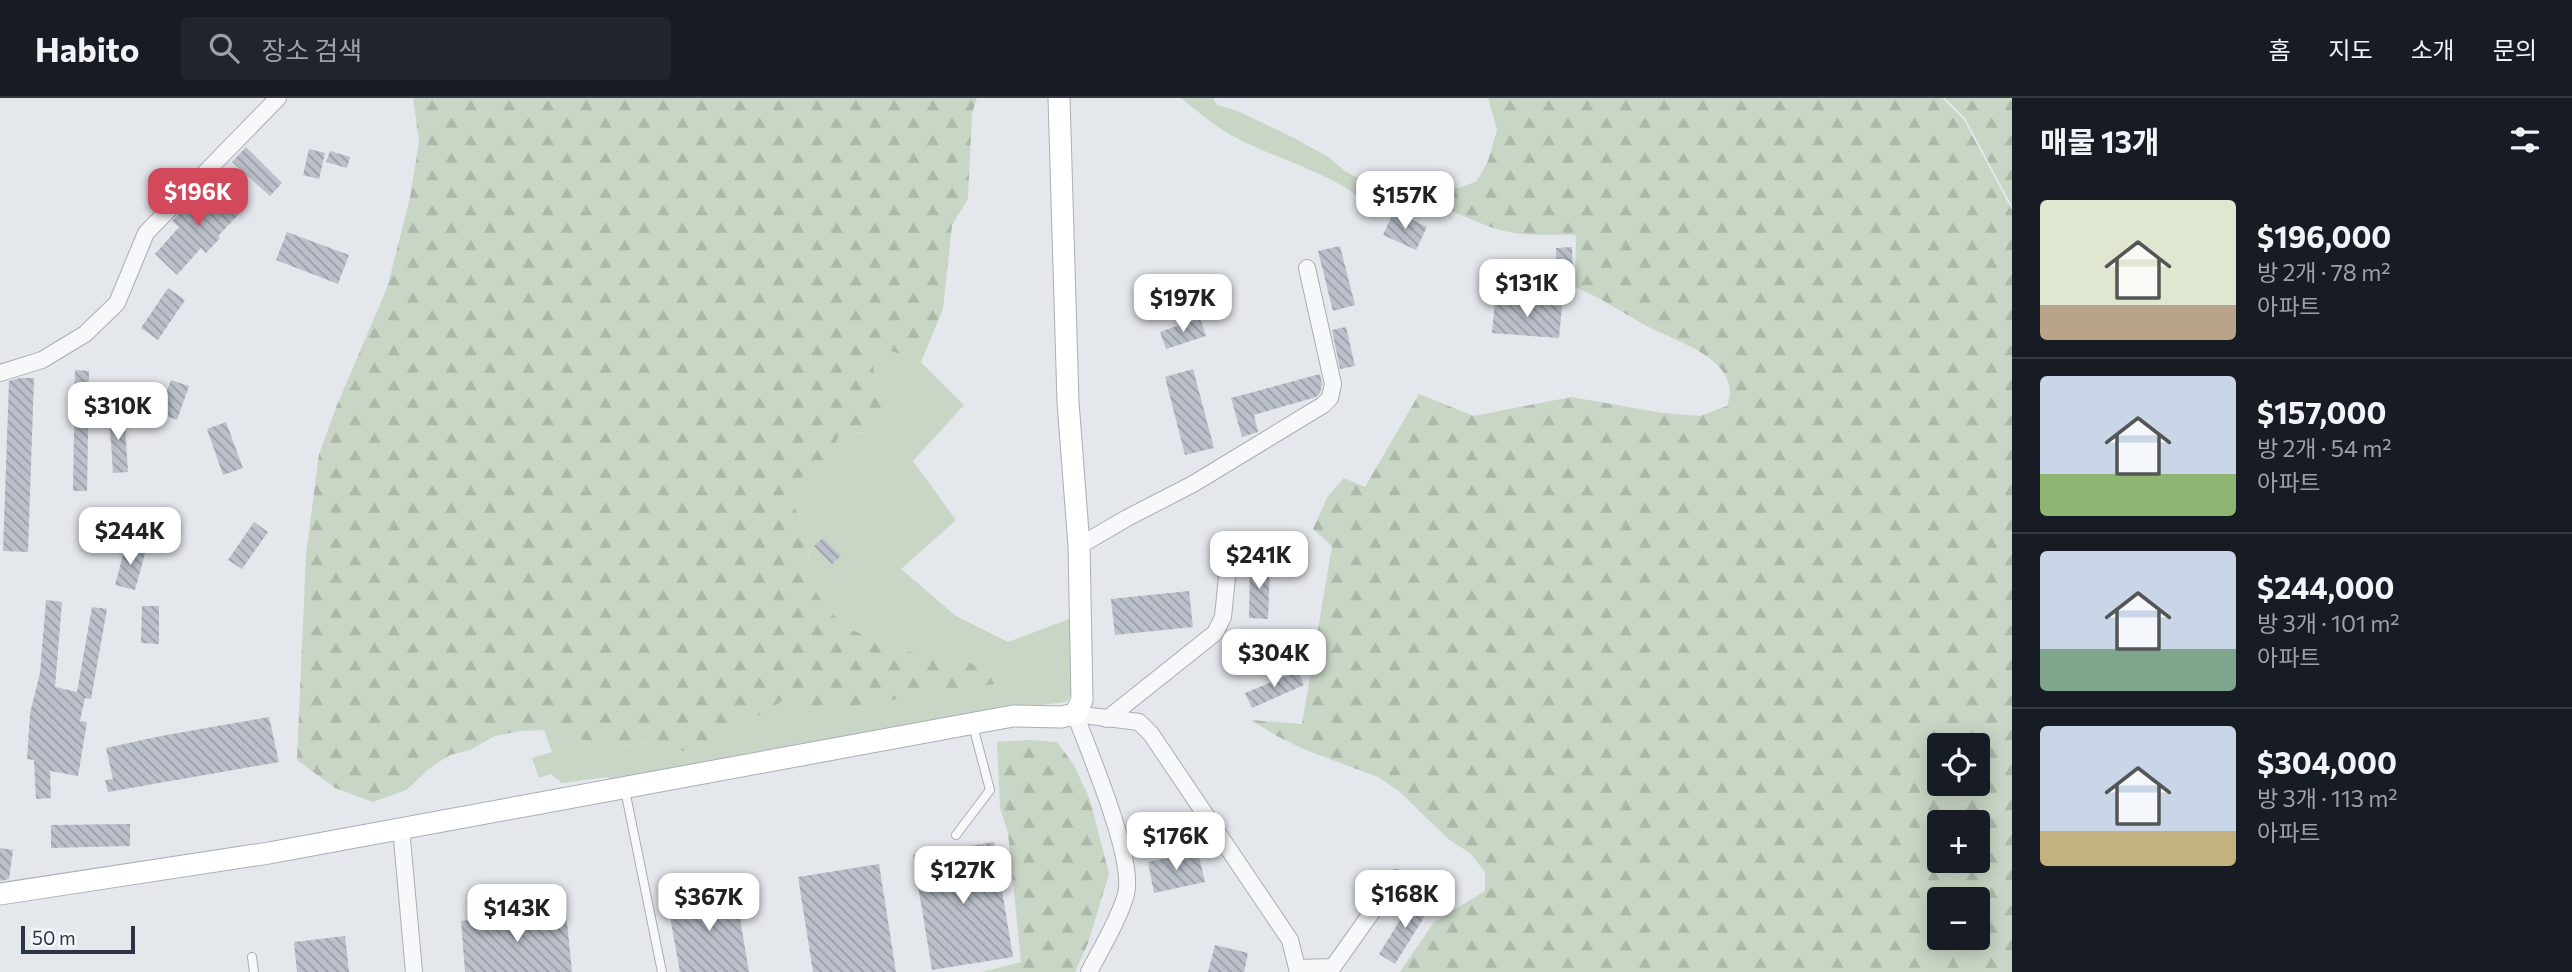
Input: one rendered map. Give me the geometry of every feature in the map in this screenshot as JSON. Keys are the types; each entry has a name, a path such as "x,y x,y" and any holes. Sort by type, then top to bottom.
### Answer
{"street":[{"path":"0,373 42,360 64,347 85,334 117,303 146,233 278,98"},
{"path":"1059,98 1068,402 1079,547 1082,700 1075,714 1121,843 1128,871 1126,894 1089,972"},
{"path":"1079,547 1127,518 1194,484 1323,405 1330,398 1333,384 1307,268"},
{"path":"1107,719 1215,633 1223,617 1229,557"},
{"path":"0,894 269,853 1013,716 1061,717 1075,714 1139,722 1151,734 1290,940 1298,970 1333,967 1396,878"},
{"path":"401,828 414,972"}],"lane":[{"path":"956,835 990,790 972,723"},
{"path":"624,788 662,972"},
{"path":"252,957 254,972"}],"green space":[{"path":"413,98 977,98 972,113 968,199 952,225 943,309 921,362 891,351 873,358 874,374 890,402 881,420 865,432 839,436 822,471 796,479 785,493 807,528 809,567 816,592 828,610 849,629 911,652 963,658 1002,683 820,711 787,698 696,754 652,743 607,746 544,730 520,731 495,736 470,750 450,755 431,767 406,790 373,802 335,788 297,760 306,555 319,454 387,288 410,198 419,142"},
{"path":"1181,98 1213,98 1217,105 1238,111 1296,139 1384,193 1374,210 1341,185 1229,134"},
{"path":"1488,98 1942,98 1964,120 2012,210 2012,972 1400,972 1434,922 1485,891 1485,872 1470,853 1448,839 1399,791 1378,777 1303,749 1251,720 1302,724 1332,546 1313,529 1328,496 1344,478 1365,487 1419,394 1474,416 1571,397 1663,413 1700,416 1727,406 1730,390 1726,376 1703,354 1575,287 1576,235 1509,232 1418,200 1429,184 1459,188 1477,181 1488,161 1497,130"},
{"path":"1945,98 2012,98 2012,206 1965,118"},
{"path":"891,351 921,362 964,405 913,461 956,520 901,569 956,616 1008,642 1072,618 1075,690 1066,702 1008,709 614,784 608,777 562,783 551,774 539,778 532,758 552,752 544,730 607,746 652,743 696,754 787,697 820,710 1001,683 963,658 911,652 849,629 828,610 816,592 809,567 807,528 785,493 796,479 822,471 839,436 863,433 890,402 873,374 873,358"},
{"path":"997,742 1057,742 1074,765 1090,800 1109,874 1088,943 1075,972 982,972 1021,962 1008,833 1000,808"}],"building":[{"path":"246,147 282,183 270,196 232,162"},
{"path":"309,149 325,153 319,179 303,175"},
{"path":"330,151 350,157 347,168 326,162"},
{"path":"212,183 242,211 206,253 201,248 177,275 155,254 179,227 172,221 187,206 189,208"},
{"path":"1394,211 1427,227 1416,250 1383,235"},
{"path":"287,232 349,255 338,284 276,260"},
{"path":"1340,246 1355,305 1333,311 1318,251"},
{"path":"1572,247 1573,279 1557,279 1556,248"},
{"path":"168,288 185,300 158,340 141,328"},
{"path":"1495,300 1562,306 1559,338 1492,333"},
{"path":"1200,318 1206,336 1166,349 1160,332"},
{"path":"1346,327 1355,366 1340,369 1332,330"},
{"path":"1193,369 1214,448 1185,455 1165,377"},
{"path":"75,370 89,371 87,491 73,491"},
{"path":"1320,374 1322,384 1316,397 1254,415 1258,432 1242,437 1231,398"},
{"path":"34,378 28,552 3,551 9,381"},
{"path":"171,380 189,386 177,420 159,413"},
{"path":"124,411 128,472 113,473 109,412"},
{"path":"226,422 243,468 223,475 207,429"},
{"path":"254,522 268,532 242,569 228,560"},
{"path":"122,526 125,537 104,542 102,531"},
{"path":"823,538 841,556 832,564 814,546"},
{"path":"126,544 146,550 135,590 115,585"},
{"path":"1250,563 1270,564 1268,619 1249,618"},
{"path":"1189,591 1193,627 1115,635 1111,599"},
{"path":"46,600 62,602 55,687 77,692 92,607 107,609 91,699 85,698 80,721 87,722 78,776 50,771 51,798 36,799 34,760 27,759 30,713 40,673"},
{"path":"142,606 159,606 159,644 141,643"},
{"path":"1298,671 1304,685 1252,708 1245,693"},
{"path":"269,717 279,762 108,792 105,780 113,779 106,748"},
{"path":"130,824 130,846 51,848 51,825"},
{"path":"994,842 1013,957 932,970 913,855"},
{"path":"0,848 13,850 9,879 0,881"},
{"path":"1198,852 1205,882 1154,893 1148,862"},
{"path":"879,864 896,972 813,972 798,877"},
{"path":"735,889 749,972 680,972 667,900"},
{"path":"1415,896 1431,906 1395,964 1379,954"},
{"path":"566,912 572,972 465,972 461,921"},
{"path":"345,936 349,972 297,972 294,942"},
{"path":"1215,945 1248,953 1244,972 1208,972"}]}
